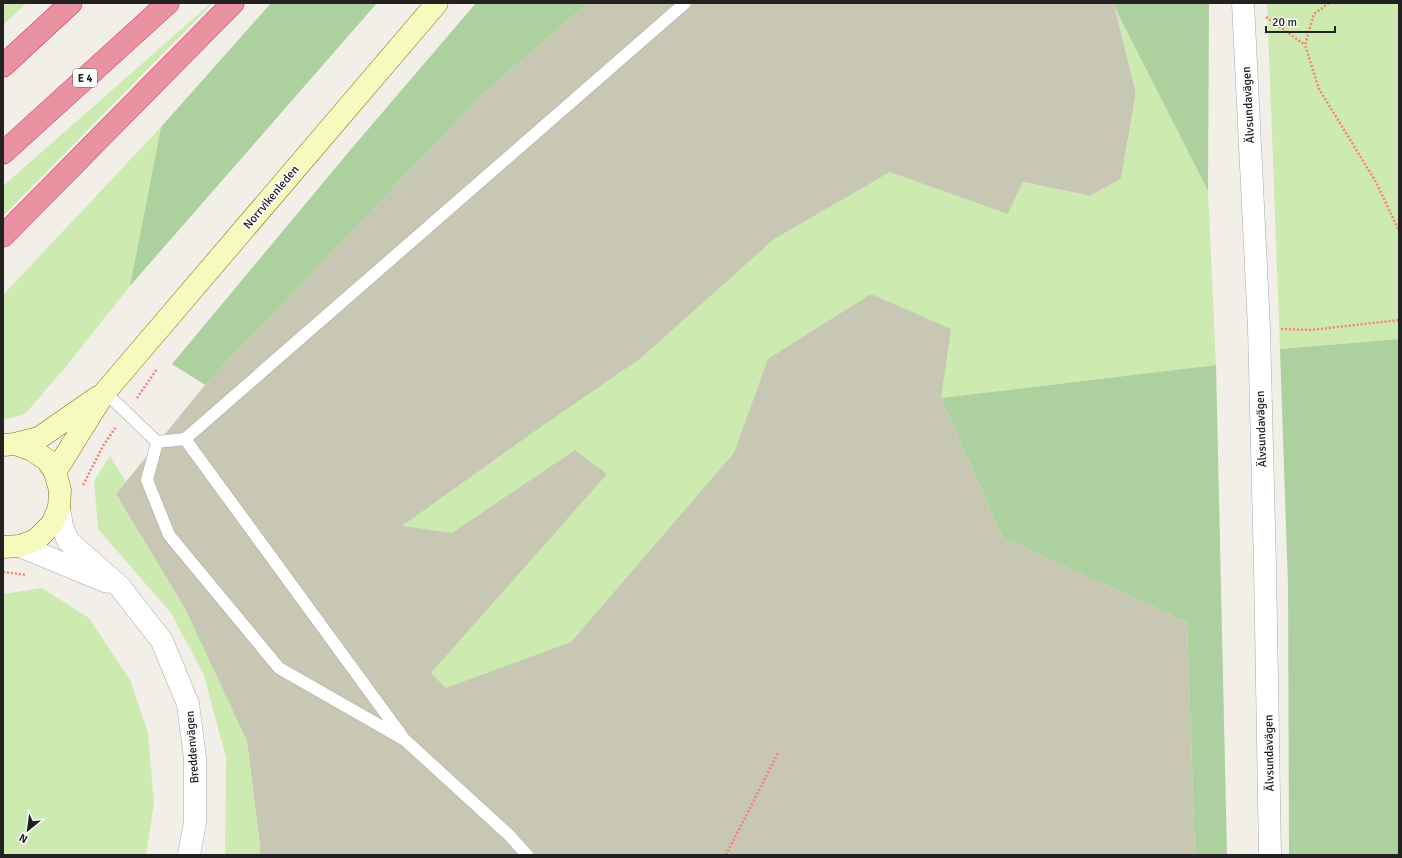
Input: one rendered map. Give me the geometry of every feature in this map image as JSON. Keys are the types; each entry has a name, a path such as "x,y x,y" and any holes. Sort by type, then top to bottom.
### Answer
{"highway":[{"path":"3,66 71,3"},
{"name":"E 4","path":"3,153 168,3"},
{"path":"3,236 233,3"}],"main road":[{"name":"Norrvikenleden","path":"55,472 105,392 437,3"},
{"name":"Norrvikenleden","path":"9,445 39,438 105,392"},
{"path":"9,445 32,450 47,460 55,472 60,490 59,508 52,524 36,540 11,547"}],"street":[{"name":"Älvsundavägen","path":"1243,3 1258,328 1265,574 1270,855"},
{"name":"Breddenvägen","path":"59,508 62,526 68,541 120,587 162,641 188,704 195,758 195,822 189,855"},
{"name":"Breddenvägen","path":"11,547 120,587"}],"lane":[{"path":"105,392 157,442 185,439 685,3"},
{"path":"185,439 406,740 509,835 527,855"},
{"path":"157,442 147,480 169,535 279,668 406,740"}],"path":[{"path":"1329,3 1314,14 1305,45 1319,89 1376,182 1399,231"},
{"path":"1264,16 1305,45"},
{"path":"1258,328 1311,330 1399,320"},
{"path":"726,855 778,753"}],"shaded area":[{"path":"588,3 1116,3 1115,8 1136,93 1121,179 1090,196 1023,182 1008,214 941,398 1003,538 1187,622 1195,855 259,855 260,846 247,741 116,494 205,385 484,93"}],"green space":[{"path":"3,3 27,3 3,25"},
{"path":"211,3 213,3 3,216 3,186"},
{"path":"271,3 377,3 130,286 161,127"},
{"path":"476,3 588,3 484,93 205,385 172,364 352,148"},
{"path":"1116,3 1209,3 1208,191 1115,8"},
{"path":"1267,3 1399,3 1399,339 1280,349"},
{"path":"1115,8 1208,191 1216,365 941,398 951,329 871,294 768,359 734,453 571,642 446,688 431,673 607,474 575,450 452,533 402,526 542,426 641,358 774,239 890,172 1008,214 1023,182 1090,196 1121,179 1136,93"},
{"path":"161,127 130,286 64,369 25,414 3,420 3,295"},
{"path":"1399,339 1399,855 1289,855 1288,585 1280,349"},
{"path":"1216,365 1227,855 1195,855 1187,622 1003,538 941,398"},
{"path":"110,456 126,482 116,494 185,608 247,741 260,846 259,855 225,855 226,758 204,675 171,613 98,529 94,481"},
{"path":"42,588 89,618 130,680 148,733 154,803 146,855 3,855 3,594"}]}
